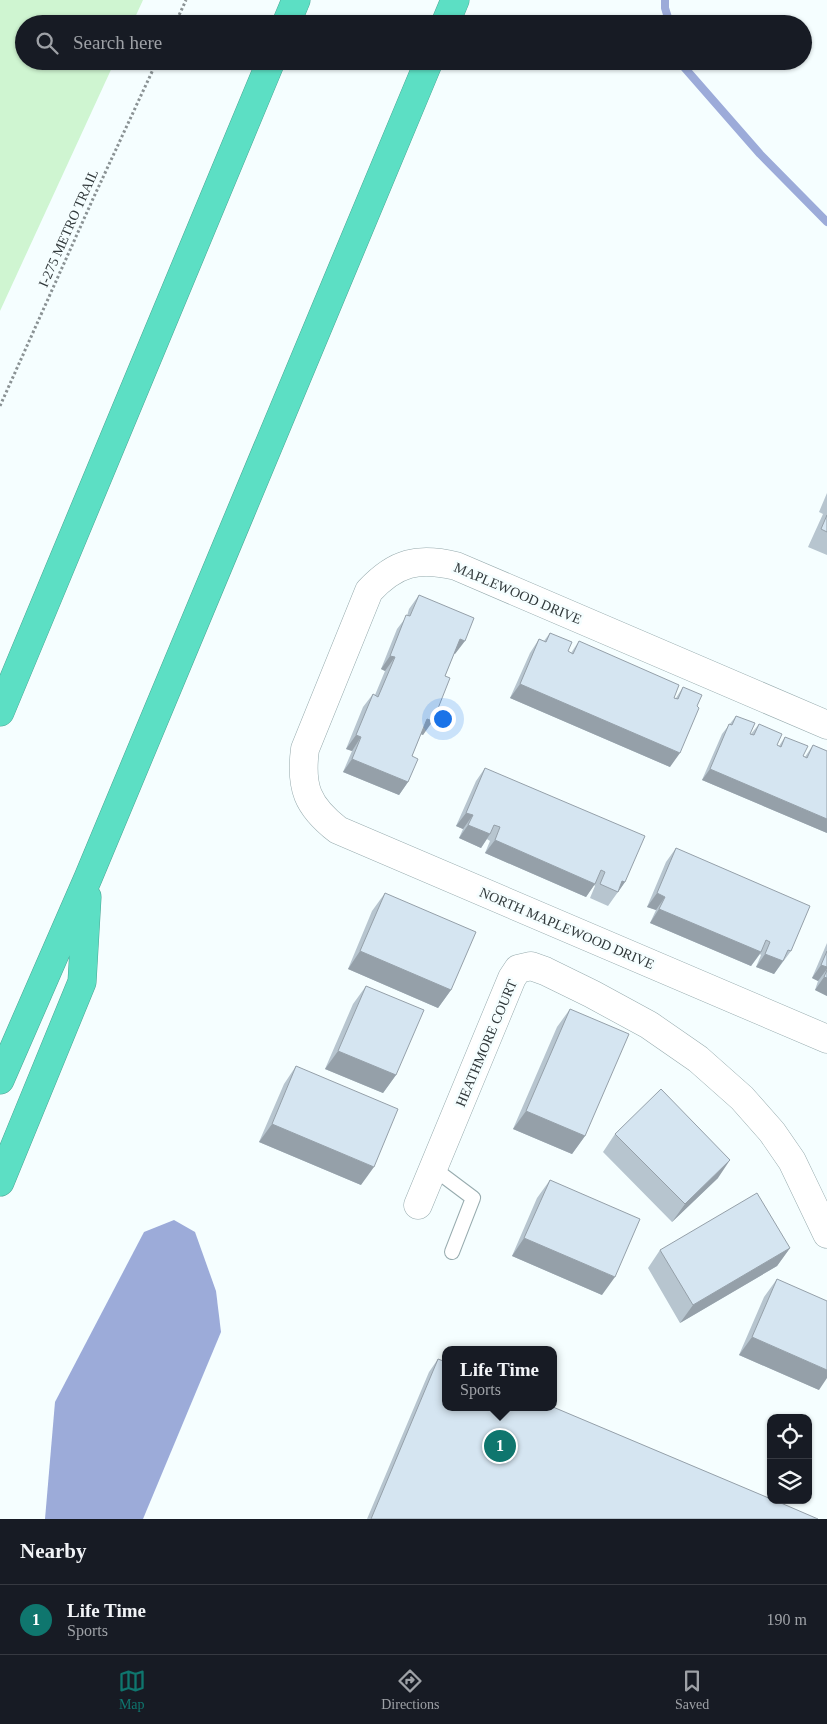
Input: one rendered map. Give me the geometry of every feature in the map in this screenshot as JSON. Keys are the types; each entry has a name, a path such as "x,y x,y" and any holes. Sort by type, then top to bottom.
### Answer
{"highway":[{"path":"290,15 296,0"},
{"path":"449,15 455,0"},
{"path":"0,712 267,70"},
{"path":"0,1080 88,878 425,70"},
{"path":"0,1182 82,982 88,878"}],"street":[{"name":"MAPLEWOOD DRIVE","path":"313,807 305,786 302,770 305,748 369,590 382,577 415,562 435,561 456,566 827,725"},
{"name":"NORTH MAPLEWOOD DRIVE","path":"313,807 338,830 827,1039"},
{"name":"HEATHMORE COURT","path":"418,1205 512,978 518,969 531,966 592,994 649,1025 698,1059 742,1098 772,1132 792,1161 827,1234"}],"lane":[{"path":"434,1168 473,1198 452,1252"}],"path":[{"path":"179,15 186,0"},
{"name":"I-275 METRO TRAIL","path":"0,406 92,201 154,70"}],"green space":[{"path":"0,0 143,0 136,15 15,15 15,70 111,70 0,311"}],"water":[{"path":"174,1220 195,1232 216,1291 221,1332 143,1519 45,1519 55,1402 144,1232"}],"building":[{"path":"827,515 827,532 821,529"},
{"path":"419,595 474,618 465,641 460,639 445,676 450,678 433,721 427,719 412,756 418,759 408,782 352,759 361,737 356,735 373,694 378,697 395,657 390,656 406,615 410,616"},
{"path":"550,633 572,642 568,651 573,654 579,641 679,685 674,698 678,699 683,687 702,695 697,706 699,708 680,753 520,684 539,639 546,642"},
{"path":"736,716 755,723 750,734 754,735 759,724 782,734 777,745 781,747 785,737 808,746 803,756 807,758 813,745 827,751 827,819 710,769 729,724 732,725"},
{"path":"485,768 645,836 625,882 622,881 618,892 600,884 605,872 601,870 595,884 495,840 500,827 494,825 490,834 468,825 473,815 466,813"},
{"path":"676,848 810,906 791,951 788,950 783,961 765,954 770,942 766,940 761,952 659,909 665,897 657,893"},
{"path":"385,893 476,932 451,990 360,951"},
{"path":"827,951 827,967 821,965"},
{"path":"366,986 424,1010 396,1075 338,1051"},
{"path":"570,1009 629,1034 585,1136 526,1111"},
{"path":"296,1066 398,1109 374,1167 272,1124"},
{"path":"661,1089 730,1160 685,1204 615,1134"},
{"path":"550,1180 640,1219 615,1277 524,1238"},
{"path":"757,1193 790,1248 693,1305 660,1250"},
{"path":"777,1279 827,1301 827,1370 752,1337"},
{"path":"438,1359 442,1360 442,1411 557,1411 557,1409 767,1497 767,1504 783,1504 818,1519 371,1519"}],"waterway":[{"path":"665,0 667,15"},
{"path":"686,70 760,154 827,222"}],"place":[{"name":"Life Time","path":"500,1446"}]}
